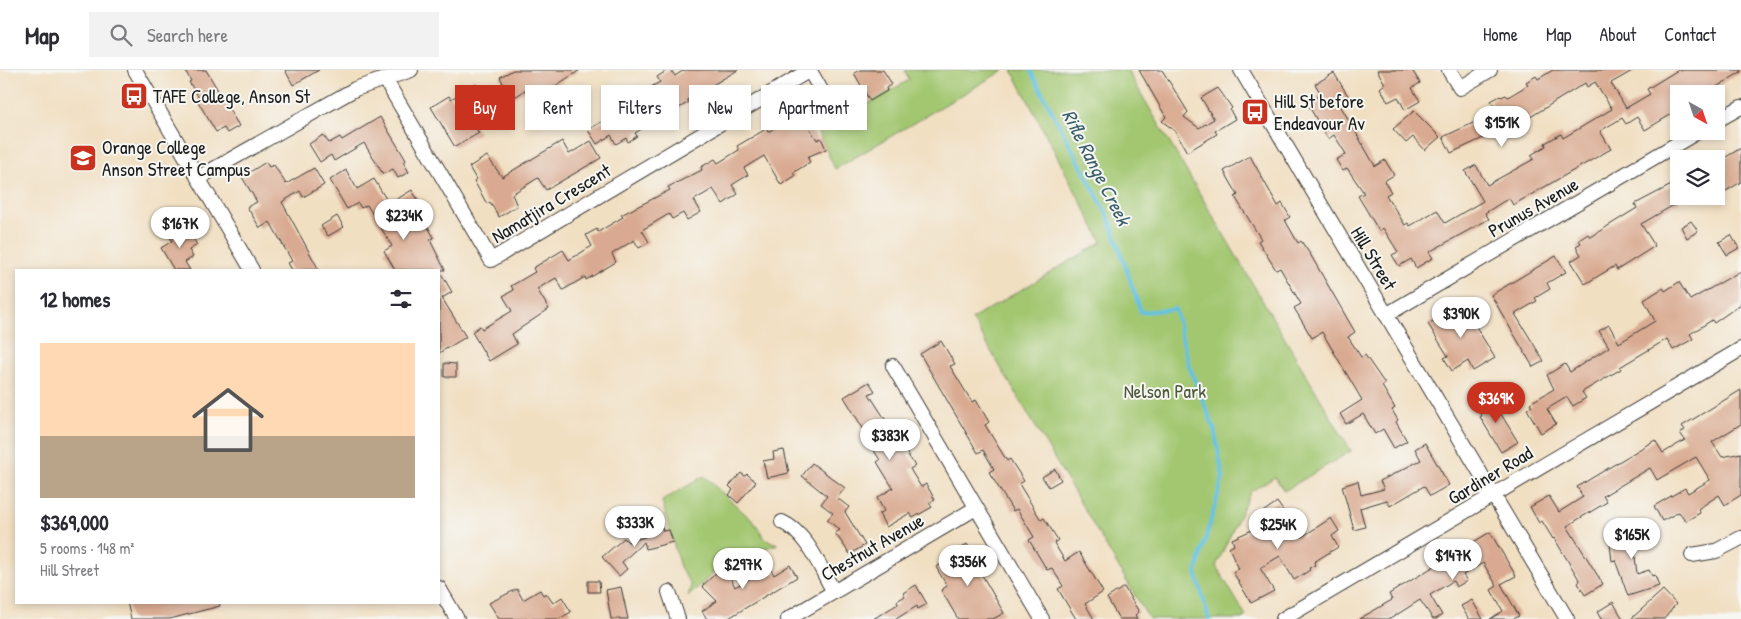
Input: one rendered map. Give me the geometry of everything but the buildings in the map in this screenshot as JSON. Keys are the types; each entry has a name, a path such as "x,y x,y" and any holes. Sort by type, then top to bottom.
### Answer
{"street":[{"path":"135,70 251,269"},
{"path":"198,178 355,89 411,70"},
{"name":"Hill Street","path":"1241,70 1567,619"},
{"path":"1449,70 1460,88 1490,70"},
{"name":"Namatjira Crescent","path":"385,79 491,260 810,71 818,85"},
{"path":"1725,116 1741,107"},
{"name":"Prunus Avenue","path":"1386,315 1684,140"},
{"name":"Gardiner Road","path":"1283,619 1741,349"},
{"path":"893,366 1042,619"},
{"name":"Chestnut Avenue","path":"788,619 976,508"},
{"path":"782,522 790,525 805,542 834,592"},
{"path":"1692,555 1716,550 1741,538"},
{"path":"440,590 457,619"},
{"path":"669,592 678,619"}],"green space":[{"path":"905,70 1004,70 835,169 817,130 867,130 867,104 909,80"},
{"name":"Nelson Park","path":"1012,70 1127,70 1351,451 1284,491 1275,477 1251,491 1216,566 1246,616 1242,619 1149,619 972,319 1102,242"},
{"path":"704,476 755,523 766,540 778,544 740,556 717,569 688,597 691,585 680,567 662,501"}],"waterway":[{"name":"Rifle Range Creek","path":"1030,70 1109,218 1141,312 1175,309 1189,366 1214,428 1223,477 1196,573 1209,619"}],"place":[{"name":"TAFE College, Anson St","path":"134,96"},
{"name":"Hill St before Endeavour Av","path":"1255,112"},
{"name":"Orange College Anson Street Campus","path":"83,158"}]}
